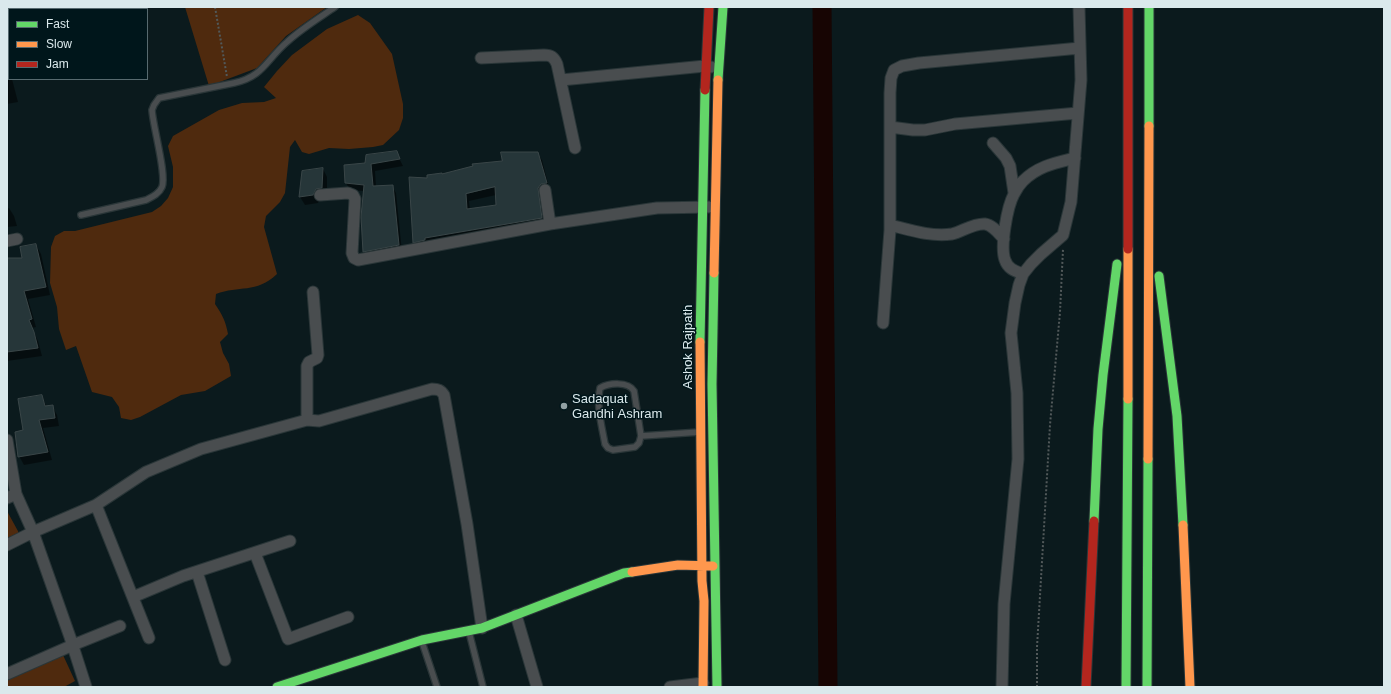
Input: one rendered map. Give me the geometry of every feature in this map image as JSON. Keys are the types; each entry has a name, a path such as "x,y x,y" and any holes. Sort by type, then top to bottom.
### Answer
{"main road":[{"name":"Ashok Rajpath","path":"703,685 704,601 702,581 701,432 702,207 705,66 709,7"},
{"name":"Ashok Rajpath","path":"717,687 712,384 717,102 723,7"},
{"path":"1126,687 1128,418 1128,7"},
{"path":"1147,687 1149,7"},
{"path":"1086,687 1098,429 1103,375 1127,179"},
{"path":"1149,203 1178,416 1190,687"},
{"path":"277,687 300,678 422,640 469,632 482,628 624,573 678,565 715,566"}],"street":[{"path":"1002,687 1004,604 1010,526 1018,459 1017,393 1011,333 1015,303 1019,285 1024,274 1030,264 1063,235 1072,202 1081,80 1079,7"},
{"path":"883,323 890,226 890,93 891,78 894,70 902,66 919,63 1080,48"},
{"path":"481,58 549,55 553,57 557,64 561,80 575,148"},
{"path":"561,80 705,66 719,68"},
{"path":"890,127 925,130 955,124 1078,113"},
{"path":"993,143 1006,158 1010,166 1014,193"},
{"path":"1024,274 1012,270 1005,261 1002,250 1008,208 1014,193 1023,181 1040,168 1075,158"},
{"path":"545,190 550,224"},
{"path":"320,195 348,193 354,195 352,253 354,258 358,260 550,224 657,208 715,207"},
{"path":"890,226 933,235 942,235 984,224 989,225 1004,239"},
{"path":"307,420 307,366 309,362 317,358 318,355 313,292"},
{"path":"7,545 96,505 146,472 201,449 307,420 319,421 432,389 437,389 442,391 444,395 467,524 482,628"},
{"path":"7,440 12,496 33,532 73,645 86,687"},
{"path":"96,505 149,638"},
{"path":"133,597 182,576 290,540"},
{"path":"255,552 288,639 348,617"},
{"path":"197,572 225,660"},
{"path":"516,615 537,687"},
{"path":"7,674 120,626"},
{"path":"670,687 703,685"}],"lane":[{"path":"81,215 146,200 154,196 162,188 163,175 152,110 156,101 164,96 228,85 244,81 252,77 258,73 286,42 335,7"},
{"path":"616,385 627,385 631,387 634,391 641,436 639,443 635,447 613,450 608,448 605,444 601,419 600,388 604,386 616,385"},
{"path":"641,436 713,431"},
{"path":"469,632 483,687"},
{"path":"422,640 437,687"}],"path":[{"path":"216,7 228,85"},
{"path":"1037,687 1050,425 1060,312 1063,235"}],"shaded area":[{"path":"185,7 327,7 286,36 257,68 209,86"},
{"path":"358,15 370,23 392,54 403,104 403,118 399,130 383,145 349,149 329,148 309,154 302,152 295,140 290,147 285,193 280,202 266,216 264,227 277,274 255,287 224,291 216,294 215,304 220,311 228,334 220,342 223,353 229,364 231,376 205,391 181,395 140,417 131,420 121,418 119,407 112,397 92,392 76,346 66,350 59,329 57,307 50,283 51,247 55,236 64,231 75,231 152,212 161,206 168,198 173,187 173,167 168,146 173,136 219,110 242,103 264,102 276,98 264,87 292,55 327,29"},
{"path":"7,511 19,533 7,539"},
{"path":"63,655 75,681 64,687 7,687 7,679"}],"building":[{"path":"397,151 400,159 371,164 373,186 393,185 399,245 363,252 361,217 364,185 345,183 344,165 365,163 366,155"},
{"path":"501,152 538,152 547,183 541,184 538,188 542,218 425,238 425,240 413,243 409,177 427,178 427,175 442,174 473,166 472,164 502,161","holes":["495,187 496,205 467,209 466,194"]},
{"path":"323,168 322,188 316,189 313,195 299,197 302,171"},
{"path":"36,244 46,287 24,291 32,319 29,320 38,348 7,352 7,258 22,258 20,247"},
{"path":"42,395 45,406 53,405 55,418 39,420 48,452 18,457 15,432 23,430 18,399"}],"waterway":[{"path":"822,7 828,687"}],"traffic: fast":[{"path":"718,80 723,7"},
{"path":"1149,7 1149,126"},
{"path":"700,342 705,90"},
{"path":"1094,521 1098,429 1103,375 1117,264"},
{"path":"714,273 712,384 717,687"},
{"path":"1159,276 1177,416 1183,525"},
{"path":"1126,687 1128,399"},
{"path":"1147,687 1148,459"},
{"path":"277,687 422,640 482,628 624,573 632,572"}],"traffic: slow":[{"path":"714,273 718,80"},
{"path":"1148,459 1149,126"},
{"path":"1128,249 1128,399"},
{"path":"700,342 702,581 704,601 703,687"},
{"path":"1183,525 1190,687"},
{"path":"632,572 678,565 713,566"}],"traffic: jam":[{"path":"705,90 709,7"},
{"path":"1128,7 1128,249"},
{"path":"1086,687 1094,521"}],"place":[{"name":"Sadaquat Gandhi Ashram","path":"564,406"}]}
